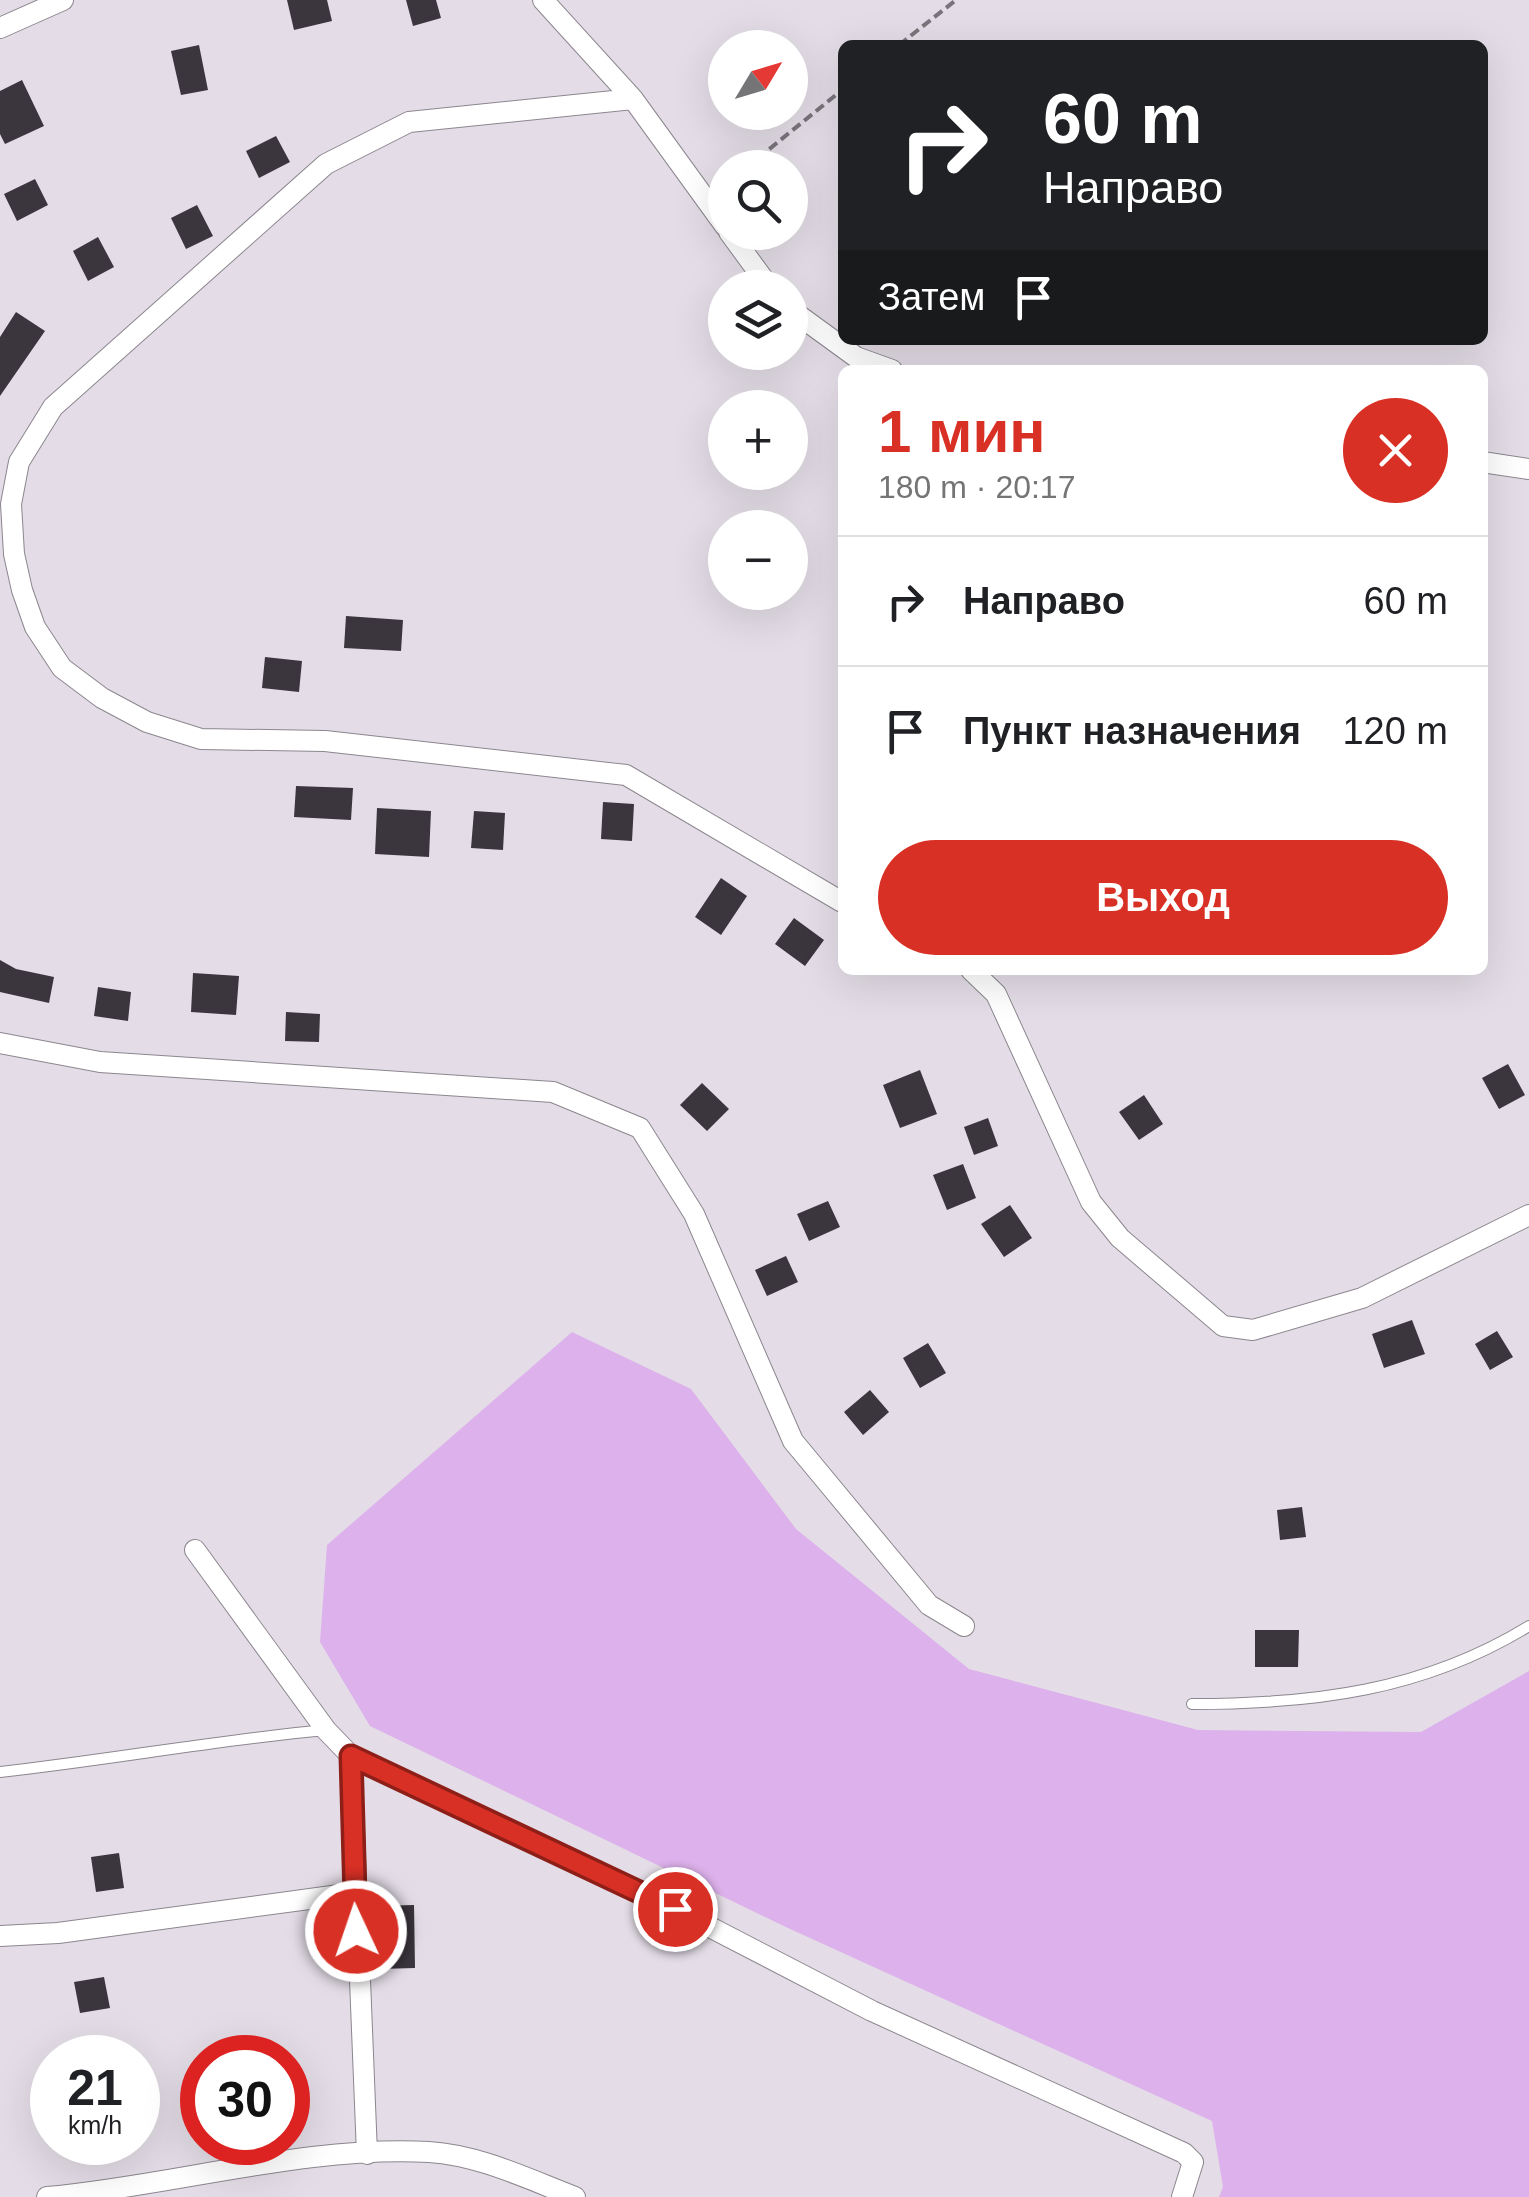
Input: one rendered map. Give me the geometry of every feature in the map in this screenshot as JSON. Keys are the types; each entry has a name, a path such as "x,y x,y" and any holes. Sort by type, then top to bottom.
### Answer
{"street":[{"path":"0,28 63,0"},
{"path":"543,0 633,100 708,203"},
{"path":"633,100 409,122 326,164 53,407 19,462 11,504 14,554 22,590 35,627 62,668 102,698 147,722 201,739 325,741 626,775 838,900"},
{"path":"808,322 838,344"},
{"path":"840,345 856,357 878,365"},
{"path":"1488,463 1529,470"},
{"path":"976,975 996,994 1091,1202 1120,1238 1223,1326 1253,1330 1362,1298 1529,1214"},
{"path":"0,1043 100,1062 553,1092 640,1128 694,1214 793,1441 929,1605 964,1626"},
{"path":"195,1550 326,1730 351,1756 675,1909 872,2011 1184,2154 1194,2162 1182,2197"},
{"path":"351,1756 367,2154"},
{"path":"0,1936 58,1933 354,1893"},
{"path":"47,2197 183,2181 321,2156 429,2152 473,2159 575,2197"}],"lane":[{"path":"1192,1704 1268,1704 1351,1696 1449,1668 1529,1626"},
{"path":"0,1772 126,1758 231,1738 326,1730"}],"path":[{"path":"905,40 956,0"},
{"path":"768,150 838,93"}],"shaded area":[{"path":"572,1332 691,1389 796,1529 969,1669 1198,1730 1421,1732 1529,1671 1529,2197 1219,2197 1223,2187 1212,2121 788,1928 370,1726 320,1642 327,1545"}],"building":[{"path":"287,0 327,0 332,21 294,30"},
{"path":"406,0 436,0 441,18 413,26"},
{"path":"199,45 208,90 181,95 171,51"},
{"path":"22,80 44,126 5,144 0,134 0,91"},
{"path":"276,136 290,162 259,178 246,151"},
{"path":"35,179 48,205 17,221 4,194"},
{"path":"197,205 213,236 186,249 171,218"},
{"path":"98,237 114,267 88,281 73,251"},
{"path":"16,312 45,331 0,396 0,337"},
{"path":"346,616 403,620 401,651 344,648"},
{"path":"265,657 302,661 299,692 262,688"},
{"path":"296,786 353,788 351,820 294,817"},
{"path":"603,802 634,804 632,841 601,839"},
{"path":"377,808 431,811 429,857 375,854"},
{"path":"474,811 505,813 503,850 471,848"},
{"path":"721,878 747,896 721,935 695,917"},
{"path":"794,918 824,940 805,966 775,944"},
{"path":"0,960 16,969 54,977 49,1003 0,992"},
{"path":"193,973 239,976 236,1015 191,1012"},
{"path":"98,987 131,992 128,1021 94,1016"},
{"path":"286,1012 320,1014 319,1042 285,1041"},
{"path":"1508,1064 1525,1095 1499,1109 1482,1078"},
{"path":"920,1070 937,1114 900,1128 883,1085"},
{"path":"702,1083 729,1109 707,1131 680,1105"},
{"path":"1144,1095 1163,1124 1139,1140 1119,1112"},
{"path":"988,1118 998,1146 974,1155 964,1127"},
{"path":"963,1164 976,1198 947,1210 933,1175"},
{"path":"828,1201 840,1227 809,1241 797,1214"},
{"path":"1010,1205 1032,1238 1004,1257 981,1224"},
{"path":"786,1256 798,1282 767,1296 755,1270"},
{"path":"1412,1320 1425,1354 1384,1368 1372,1334"},
{"path":"1497,1331 1513,1357 1490,1370 1475,1344"},
{"path":"928,1343 946,1373 920,1388 903,1358"},
{"path":"870,1390 889,1412 863,1435 844,1412"},
{"path":"1302,1507 1306,1537 1280,1540 1277,1510"},
{"path":"1255,1630 1299,1630 1298,1667 1255,1667"},
{"path":"119,1853 124,1888 96,1892 91,1857"},
{"path":"414,1905 415,1968 379,1969 377,1906"},
{"path":"104,1977 110,2008 80,2013 74,1982"}],"route":[{"path":"356,1931 351,1756 675,1909"}]}
